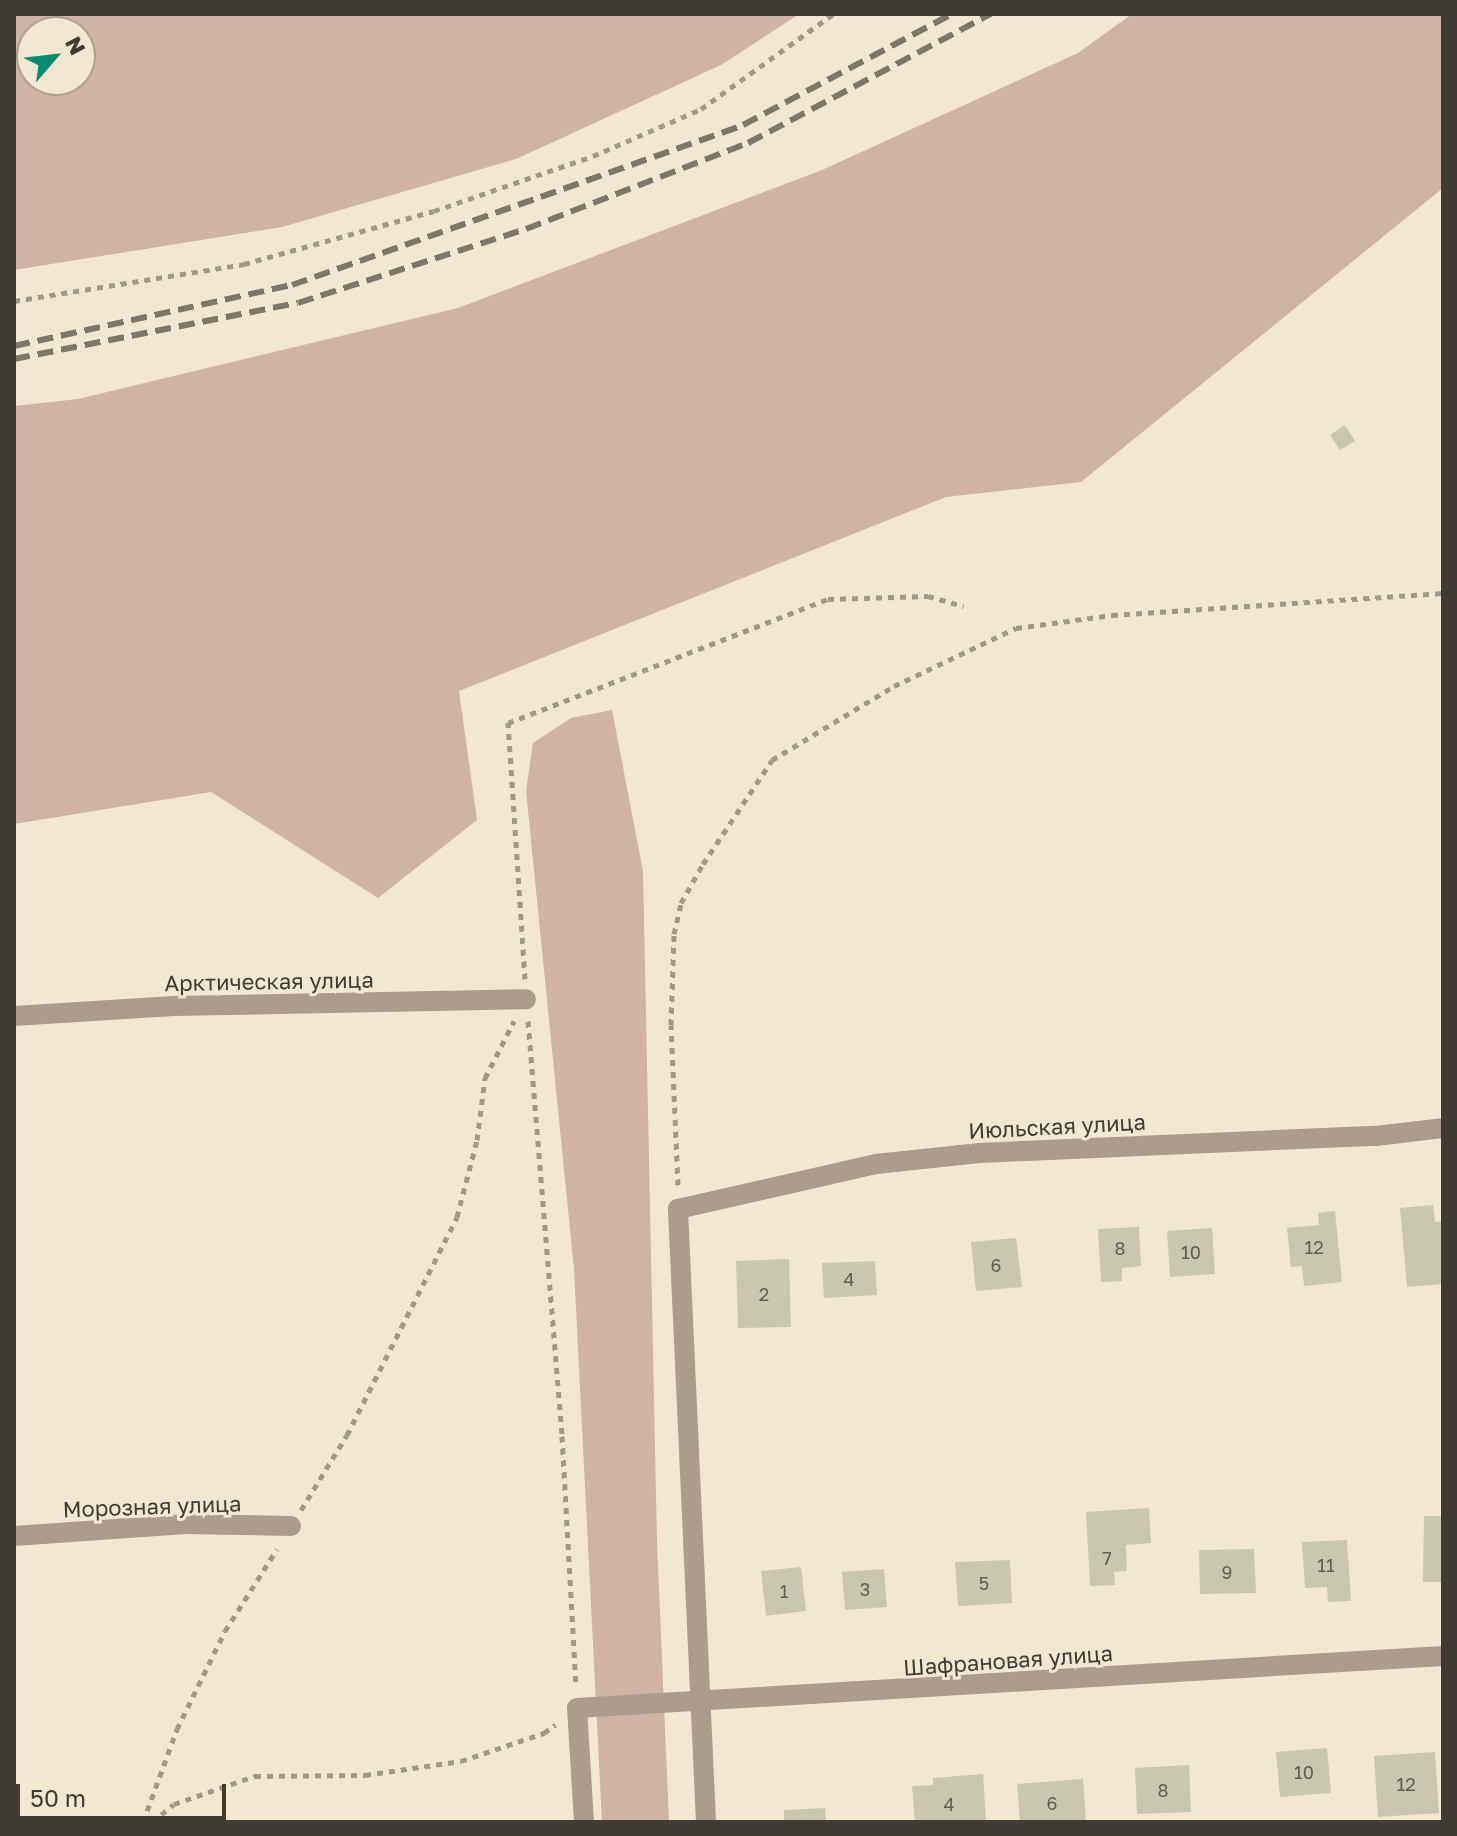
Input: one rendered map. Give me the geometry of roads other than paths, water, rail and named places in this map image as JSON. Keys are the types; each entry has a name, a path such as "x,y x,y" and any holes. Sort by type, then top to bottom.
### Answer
{"street":[{"name":"Арктическая улица","path":"14,1016 174,1006 526,999"},
{"name":"Июльская улица","path":"703,1703 678,1209 876,1164 979,1153 1376,1136 1443,1128"},
{"name":"Морозная улица","path":"14,1536 186,1524 291,1526"},
{"name":"Шафрановая улица","path":"584,1822 577,1708 703,1703 1443,1656"},
{"path":"703,1703 706,1822"}],"railway":[{"path":"14,346 292,285 743,125 952,14"},
{"path":"14,359 298,303 526,229 748,143 991,14"}]}
